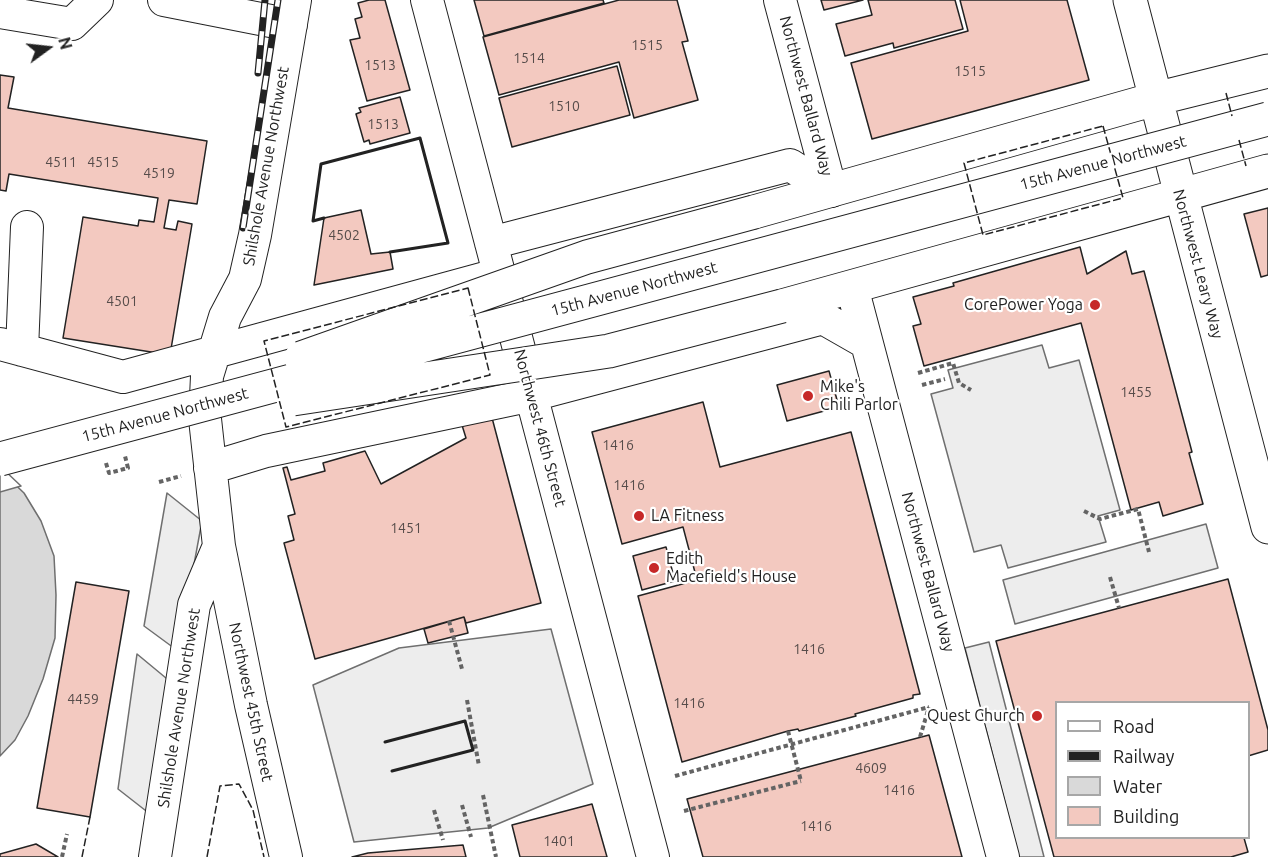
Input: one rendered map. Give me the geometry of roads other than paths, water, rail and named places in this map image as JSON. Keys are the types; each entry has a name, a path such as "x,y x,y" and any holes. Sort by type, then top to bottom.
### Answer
{"main road":[{"name":"Northwest Leary Way","path":"1130,0 1180,196 1264,493 1268,527"},
{"path":"178,411 286,364 587,256 831,191 1155,99 1268,71"},
{"name":"15th Avenue Northwest","path":"0,459 1268,119"},
{"path":"178,411 296,399 609,351 852,287 1268,171"}],"street":[{"path":"0,12 72,24 97,0"},
{"path":"164,0 293,12"},
{"name":"Northwest 46th Street","path":"427,0 653,857"},
{"name":"Northwest Ballard Way","path":"780,0 831,191"},
{"name":"Shilshole Avenue Northwest","path":"155,857 194,605 219,546 205,419 207,376 225,317 245,279 255,235 293,12"},
{"path":"491,243 790,165 798,157 806,95"},
{"path":"790,165 831,191"},
{"path":"27,227 11,347 123,377 500,274"},
{"name":"Northwest Ballard Way","path":"852,287 1003,857"},
{"path":"210,468 266,451 532,395 823,318 865,342"},
{"name":"Northwest 45th Street","path":"219,546 251,705 286,857"}],"water":[{"path":"0,470 24,493 41,521 54,556 56,595 55,638 43,679 28,716 15,740 0,756"}],"railway":[{"path":"258,73 265,0"},
{"path":"243,228 278,0"}],"place":[{"name":"CorePower Yoga","path":"1095,305"},
{"name":"Mike's Chili Parlor","path":"808,396"},
{"name":"LA Fitness","path":"639,516"},
{"name":"Edith Macefield's House","path":"654,568"},
{"name":"Quest Church","path":"1037,716"}]}
